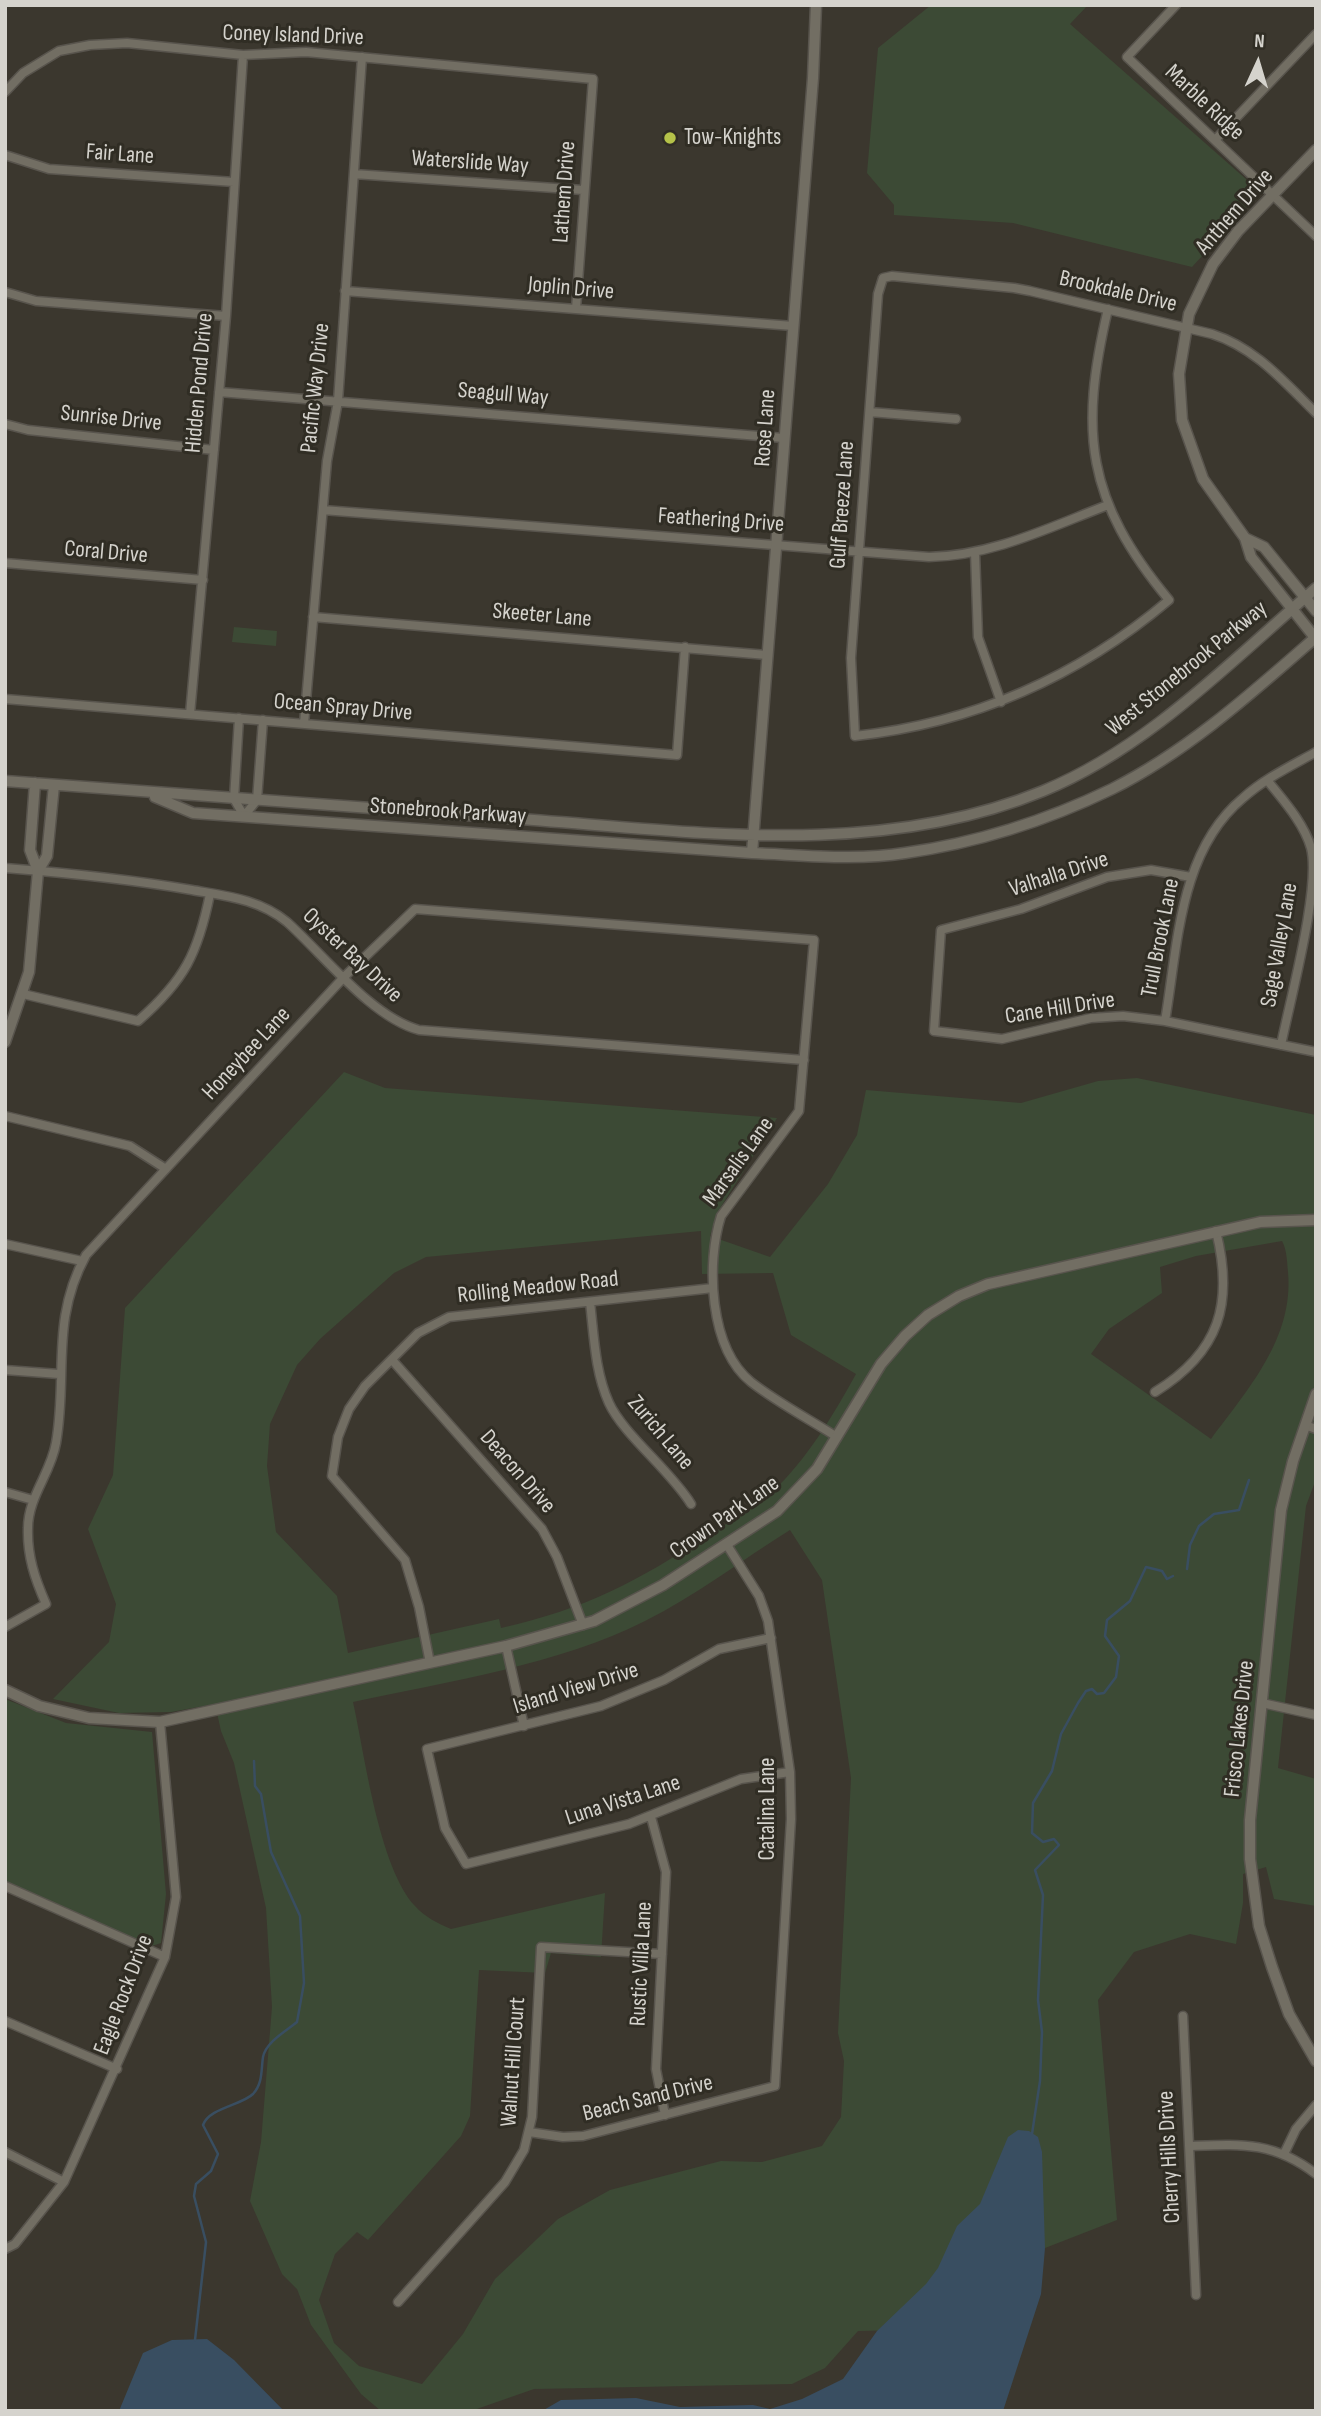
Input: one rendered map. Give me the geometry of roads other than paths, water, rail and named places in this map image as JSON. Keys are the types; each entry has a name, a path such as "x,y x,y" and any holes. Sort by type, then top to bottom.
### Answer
{"street":[{"name":"Rose Lane","path":"752,853 816,5"},
{"name":"Marble Ridge","path":"1176,5 1127,57 1316,236"},
{"path":"1215,140 1316,34"},
{"name":"Coney Island Drive","path":"5,92 23,73 59,51 90,45 127,43 243,54 306,51 593,79"},
{"name":"Hidden Pond Drive","path":"190,714 226,316 243,54"},
{"name":"Pacific Way Drive","path":"304,724 323,510 338,401 362,57"},
{"name":"Lathem Drive","path":"576,309 593,79"},
{"name":"Anthem Drive","path":"1316,150 1213,264 1199,288 1185,327 1179,389 1186,435 1210,492 1245,538 1251,557 1316,638"},
{"name":"Fair Lane","path":"5,155 49,169 234,182"},
{"name":"Waterslide Way","path":"354,174 583,190"},
{"name":"Brookdale Drive","path":"883,278 892,276 997,285 1185,327 1230,340 1247,349 1316,413"},
{"name":"Gulf Breeze Lane","path":"883,278 878,294 850,670 855,736 919,727 1001,702"},
{"name":"Joplin Drive","path":"345,291 793,326"},
{"path":"5,292 36,301 226,316"},
{"path":"975,552 978,637 1001,702 1084,662 1169,600 1130,550 1108,505 1095,460 1091,414 1094,368 1108,309"},
{"name":"Seagull Way","path":"219,391 784,438"},
{"path":"870,412 956,419"},
{"name":"Sunrise Drive","path":"5,424 28,429 214,450"},
{"name":"Feathering Drive","path":"323,510 929,557 975,552 1108,505"},
{"name":"Anthem Drive","path":"1245,538 1264,547 1316,611"},
{"name":"Coral Drive","path":"5,564 203,580"},
{"name":"West Stonebrook Parkway","path":"753,835 891,832 980,814 1045,790 1144,734 1316,588"},
{"name":"Skeeter Lane","path":"313,617 767,655"},
{"path":"752,853 839,856 904,854 970,840 1051,815 1114,788 1222,718 1316,638"},
{"name":"Ocean Spray Drive","path":"5,699 677,755 685,647"},
{"path":"239,718 234,799 244,816 257,800 263,720"},
{"name":"Trull Brook Lane","path":"1165,1021 1191,877 1211,831 1242,798 1316,752"},
{"name":"Stonebrook Parkway","path":"5,780 234,799 753,835"},
{"name":"Sage Valley Lane","path":"1267,780 1296,817 1311,848 1312,887 1281,1045"},
{"path":"35,783 30,850 38,871"},
{"path":"5,1042 29,972 38,871 47,856 54,785"},
{"name":"Stonebrook Parkway","path":"145,792 193,813 752,853"},
{"name":"Oyster Bay Drive","path":"5,868 114,876 251,901 273,910 380,1012 404,1026 419,1030 804,1060"},
{"name":"Valhalla Drive","path":"934,1031 941,930 1021,909 1107,877 1151,870 1191,877"},
{"path":"23,993 138,1021 175,983 196,951 210,894"},
{"name":"Honeybee Lane","path":"5,1628 46,1605 32,1573 27,1525 33,1500 48,1472 56,1442 66,1298 82,1261 345,976 415,909 814,940"},
{"name":"Marsalis Lane","path":"814,940 799,1111 721,1216 715,1235 713,1287 716,1316 724,1342 750,1380 837,1437"},
{"name":"Cane Hill Drive","path":"934,1031 1002,1039 1091,1018 1123,1016 1165,1021 1316,1052"},
{"path":"5,1115 130,1146 166,1170"},
{"name":"Crown Park Lane","path":"5,1690 39,1706 89,1718 160,1722 506,1646 583,1625 631,1604 777,1511 800,1489 837,1437 881,1364 928,1315 959,1296 988,1284 1216,1231 1260,1222 1316,1220"},
{"path":"1155,1392 1182,1375 1218,1325 1226,1283 1216,1231"},
{"path":"5,1244 82,1261"},
{"name":"Rolling Meadow Road","path":"430,1663 419,1607 405,1560 332,1476 338,1437 349,1409 365,1386 393,1361 418,1333 449,1317 479,1311 590,1302 713,1287"},
{"name":"Zurich Lane","path":"590,1302 598,1373 610,1406 676,1480 691,1504"},
{"name":"Deacon Drive","path":"393,1361 542,1529 558,1557 583,1625"},
{"path":"5,1370 60,1374"},
{"name":"Frisco Lakes Drive","path":"1316,1394 1281,1510 1250,1820 1251,1881 1259,1926 1289,2014 1316,2061"},
{"path":"1305,1425 1316,1429"},
{"path":"5,1492 33,1500"},
{"name":"Catalina Lane","path":"727,1545 762,1604 771,1638 790,1772 791,1819 775,2086"},
{"name":"Island View Drive","path":"466,1864 445,1828 427,1749 622,1699 728,1646 771,1638"},
{"path":"506,1646 524,1726"},
{"path":"1262,1703 1316,1715"},
{"name":"Eagle Rock Drive","path":"5,2249 16,2244 64,2182 165,1957 176,1897 160,1722"},
{"name":"Luna Vista Lane","path":"466,1864 584,1837 651,1817 741,1779 790,1772"},
{"name":"Rustic Villa Lane","path":"651,1817 663,1850 666,1872 656,2069 665,2115"},
{"path":"5,1886 165,1957"},
{"name":"Walnut Hill Court","path":"398,2302 510,2175 530,2132 541,1947 662,1954"},
{"name":"Cherry Hills Drive","path":"1183,2016 1196,2295"},
{"path":"5,2021 117,2069"},
{"name":"Beach Sand Drive","path":"530,2132 553,2137 583,2136 775,2086"},
{"path":"1284,2154 1296,2129 1316,2105"},
{"path":"1189,2146 1247,2144 1284,2154 1316,2174"},
{"path":"5,2152 64,2182"}],"water":[{"path":"1018,2130 1029,2131 1038,2137 1042,2152 1045,2248 1041,2294 1003,2411 542,2411 561,2400 636,2398 680,2407 753,2405 770,2409 802,2399 843,2379 877,2331 926,2284 938,2268 957,2226 980,2204 1008,2137"},
{"path":"207,2339 234,2360 284,2411 119,2411 143,2353 172,2340"}],"waterway":[{"path":"1187,1569 1190,1545 1199,1526 1214,1514 1239,1510 1249,1480"},
{"path":"1032,2134 1040,2081 1042,2032 1038,2000 1043,1895 1035,1870 1059,1845 1054,1839 1043,1842 1032,1833 1033,1803 1052,1771 1061,1734 1078,1703 1086,1691 1092,1689 1097,1694 1104,1693 1116,1677 1119,1656 1105,1636 1107,1620 1130,1601 1146,1567 1162,1571 1167,1579 1173,1576"},
{"path":"195,2340 206,2242 194,2196 196,2184 211,2171 218,2154 203,2125 212,2115 248,2098 256,2090 268,2046 297,2022 304,1983 300,1916 271,1852 261,1794 255,1786 254,1761"}],"place":[{"name":"Tow-Knights","path":"670,138"}]}
